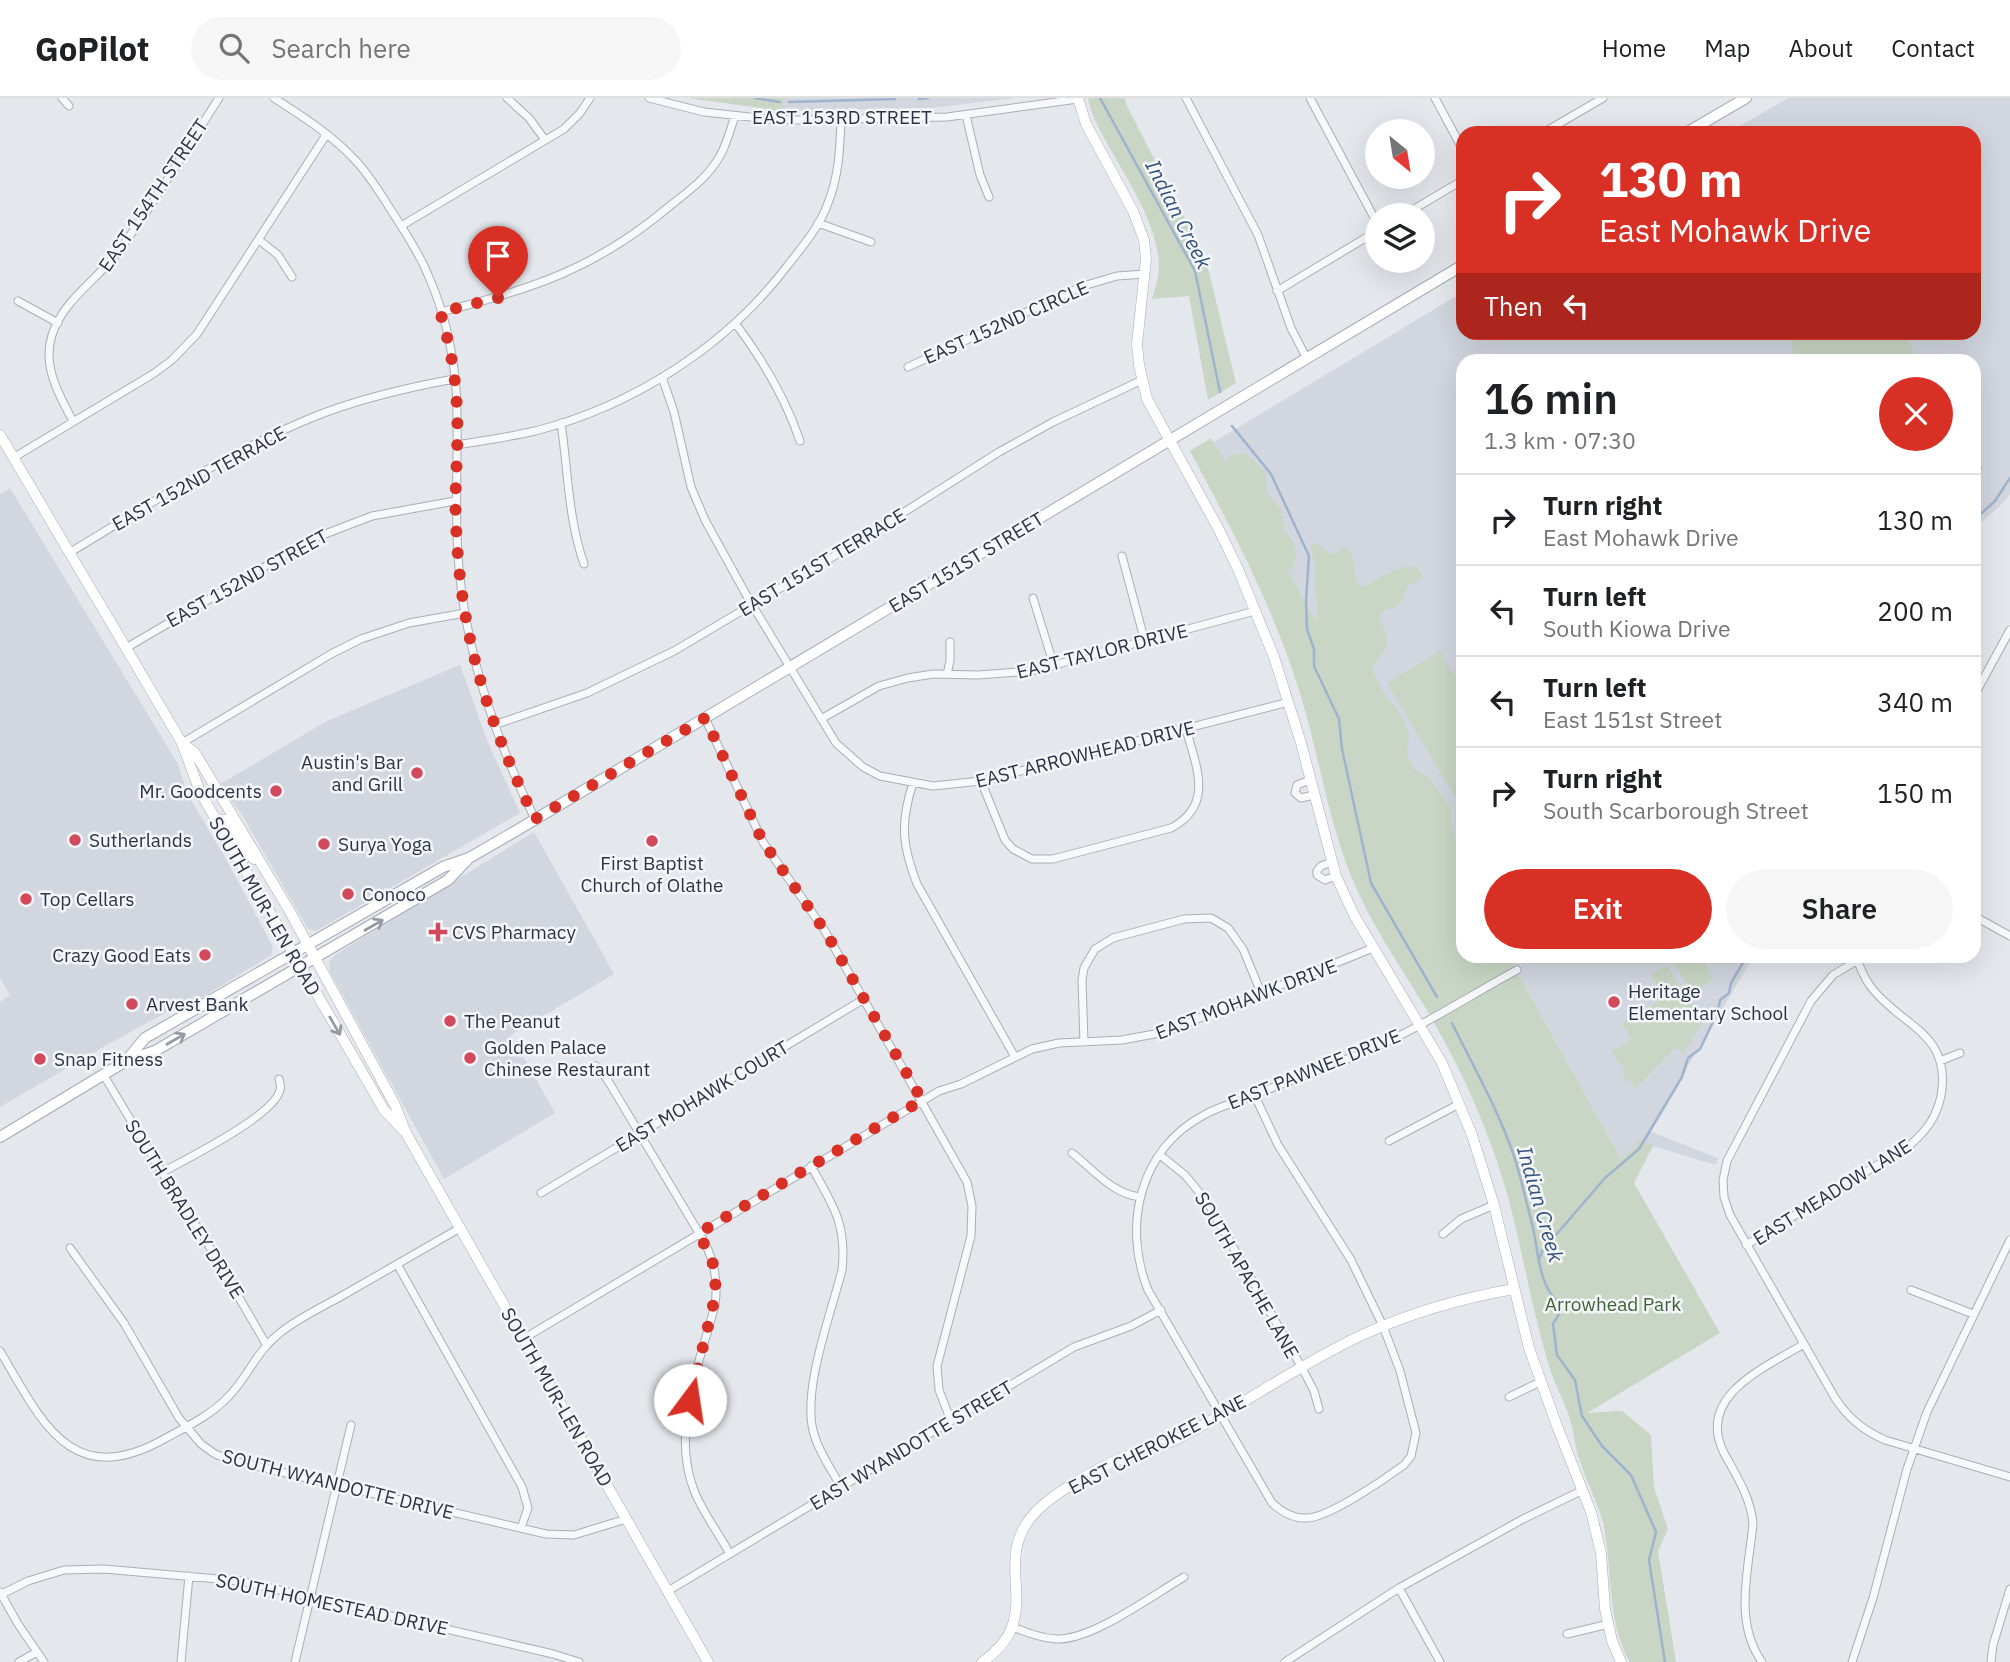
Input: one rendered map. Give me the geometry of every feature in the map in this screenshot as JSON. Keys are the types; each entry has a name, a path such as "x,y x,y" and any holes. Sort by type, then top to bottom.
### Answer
{"main road":[{"path":"1698,126 1746,98"},
{"name":"EAST 151ST STREET","path":"126,1061 145,1038 443,867 469,858 1456,269"},
{"name":"EAST 151ST STREET","path":"126,1061 155,1051 301,967 447,880 469,858"},
{"path":"0,1137 126,1061"}],"street":[{"path":"62,98 69,106"},
{"name":"EAST 154TH STREET","path":"73,421 57,393 50,370 51,336 69,304 118,253 219,98"},
{"path":"274,98 358,162 401,226 429,276 450,343 454,379 457,412 457,548 465,612 479,681 506,758 535,819"},
{"path":"507,98 521,109 545,140"},
{"path":"401,226 545,140 575,119 590,98"},
{"name":"EAST 153RD STREET","path":"649,98 688,109 769,119 925,118 1078,99"},
{"path":"1185,98 1258,235 1297,342 1307,359"},
{"path":"1310,98 1367,203"},
{"path":"1435,98 1456,136"},
{"path":"1555,126 1603,98"},
{"path":"1078,99 1086,124 1139,223 1146,259 1137,344 1142,380 1150,407 1218,528 1255,611 1289,702 1336,876 1354,915 1452,1083 1494,1205 1523,1328 1540,1382 1593,1520 1601,1553 1612,1641 1621,1662"},
{"path":"966,114 980,176 989,197"},
{"path":"440,312 523,291 550,281 635,234 697,184 713,166 721,154 735,116"},
{"path":"456,445 561,423 608,405 662,377 703,350 735,323 774,283 818,223 827,206 837,174 841,119"},
{"path":"13,458 153,374 186,346 197,334 326,135"},
{"path":"1424,203 1456,184"},
{"path":"818,223 871,242"},
{"path":"1277,291 1365,238"},
{"path":"259,240 278,255 292,277"},
{"name":"EAST 152ND CIRCLE","path":"908,367 1083,286 1117,276 1145,274"},
{"path":"18,301 58,323"},
{"path":"735,323 772,376 792,416 800,441"},
{"name":"EAST ARROWHEAD DRIVE","path":"662,377 674,412 696,501 752,605 836,743 863,767 880,776 933,786 981,781 1289,702"},
{"name":"EAST 152ND TERRACE","path":"69,553 276,433 345,405 390,391 454,379"},
{"name":"EAST 151ST TERRACE","path":"494,725 587,693 674,651 897,517 999,452 1053,422 1142,380"},
{"path":"561,423 571,521 584,564"},
{"name":"SOUTH MUR-LEN ROAD","path":"0,435 182,743 200,792 384,1110 406,1133"},
{"name":"EAST 152ND STREET","path":"126,648 312,539 372,516 455,500"},
{"path":"1122,556 1145,642"},
{"path":"1033,598 1054,666"},
{"name":"EAST TAYLOR DRIVE","path":"821,719 879,686 908,678 947,674 1012,674 1054,666 1255,611"},
{"path":"182,743 331,654 361,639 409,623 465,612"},
{"path":"1981,683 2010,630"},
{"path":"947,674 950,642"},
{"path":"705,718 763,842 825,931 963,1172 972,1206 971,1236 937,1366 939,1390 951,1421"},
{"path":"981,781 999,827 1013,849 1032,859 1053,859 1171,828 1181,823 1196,804 1200,782 1186,729"},
{"name":"SOUTH MUR-LEN ROAD","path":"182,743 195,753 308,945 395,1105 406,1133 708,1662"},
{"path":"1310,780 1297,785 1295,793 1301,798 1314,795"},
{"path":"913,783 904,810 904,830 910,866 917,884 1015,1057"},
{"path":"216,820 226,820 242,847 261,863"},
{"path":"1332,862 1318,869 1317,875 1325,880 1336,876"},
{"path":"1084,1042 1082,981 1084,968 1096,949 1113,938 1184,919 1211,918 1228,928 1243,949 1262,995"},
{"path":"1981,920 2010,936"},
{"name":"EAST MOHAWK DRIVE","path":"523,1339 922,1100 1032,1049 1047,1045 1122,1040 1165,1032 1373,948"},
{"path":"1850,963 1833,975 1811,1001 1727,1161 1723,1180 1724,1197 1746,1245 1835,1398 1850,1418 1870,1433 1913,1449 2010,1477"},
{"path":"1859,963 1871,988 1922,1031 1940,1061 1960,1053"},
{"name":"EAST PAWNEE DRIVE","path":"1254,1094 1278,1145 1351,1260 1383,1326 1408,1396 1416,1433 1415,1445 1404,1465 1326,1513 1307,1518 1281,1511 1272,1503 1144,1280 1138,1256 1136,1230 1140,1197 1160,1155 1191,1123 1254,1094 1372,1049 1517,970"},
{"name":"EAST MOHAWK COURT","path":"541,1193 864,999"},
{"name":"EAST MEADOW LANE","path":"1746,1245 1910,1145 1928,1129 1938,1111 1942,1087 1940,1061"},
{"path":"596,1066 607,1079 699,1233 714,1266 716,1293 686,1417 685,1457 696,1494 730,1554"},
{"name":"SOUTH BRADLEY DRIVE","path":"103,1074 266,1344"},
{"path":"161,1173 261,1115 280,1090 279,1079"},
{"path":"1389,1141 1459,1104"},
{"path":"1072,1153 1122,1194 1140,1197"},
{"name":"SOUTH APACHE LANE","path":"1160,1155 1185,1175 1208,1203 1302,1368 1314,1391 1319,1409"},
{"path":"811,1166 837,1213 842,1229 842,1270 812,1384 810,1406 814,1437 841,1487"},
{"path":"1443,1234 1461,1219 1494,1205"},
{"path":"0,1351 43,1423 55,1436 75,1449 95,1456 126,1455 155,1445 206,1415 230,1395 266,1344 296,1322 460,1228"},
{"path":"1852,1662 1873,1598 1913,1449 1927,1412 2010,1240"},
{"name":"SOUTH WYANDOTTE DRIVE","path":"70,1248 106,1295 186,1427 208,1450 230,1460 546,1534 574,1535 626,1519"},
{"path":"397,1264 522,1487 528,1508 521,1528"},
{"name":"EAST CHEROKEE LANE","path":"1013,1627 1017,1596 1014,1562 1016,1547 1034,1514 1050,1500 1103,1467 1174,1440 1383,1326 1439,1306 1514,1289"},
{"path":"1911,1290 1973,1314"},
{"name":"EAST WYANDOTTE STREET","path":"668,1591 1074,1347 1131,1326 1161,1310"},
{"path":"1762,1662 1751,1643 1744,1618 1752,1509 1722,1448 1718,1425 1721,1411 1735,1388 1745,1379 1804,1344"},
{"path":"1509,1396 1540,1382"},
{"path":"295,1662 351,1425"},
{"path":"1285,1662 1298,1659 1399,1588 1523,1519 1583,1490"},
{"name":"SOUTH HOMESTEAD DRIVE","path":"1,1593 64,1570 90,1568 241,1581 579,1662"},
{"path":"181,1662 189,1576"},
{"path":"982,1662 1003,1644 1013,1627 1032,1635 1056,1639 1079,1636 1184,1577"},
{"path":"1399,1588 1440,1662"},
{"path":"1,1593 44,1662"},
{"path":"1991,1662 1993,1645 2009,1594"},
{"path":"1567,1633 1609,1624"},
{"path":"19,1662 37,1652"}],"shaded area":[{"path":"688,98 1015,98 931,108 783,111"},
{"path":"1788,98 2010,98 2010,494 1981,523 1981,354 1456,354 1456,864 1214,442 1456,296 1456,340 1981,340 1981,126 1740,126"},
{"path":"10,488 178,764 187,793 273,947 271,955 203,997 187,1001 0,1107 0,1002 10,995 0,978 0,494"},
{"path":"460,665 487,740 520,813 316,931 308,929 241,813 219,785 327,721"},
{"path":"534,832 614,974 511,1035 555,1113 444,1179 330,972 329,962 335,955"},
{"path":"1512,963 1750,963 1649,1131 1718,1158 1716,1165 1649,1145 1639,1139 1634,1148 1621,1159"}],"green space":[{"path":"691,98 785,98 781,111"},
{"path":"1088,98 1125,98 1206,260 1236,383 1208,400 1189,296 1152,299 1159,267 1153,234 1140,202 1096,121"},
{"path":"1792,340 1906,340 1915,354 1795,354"},
{"name":"Arrowhead Park","path":"1211,438 1225,461 1231,455 1245,453 1265,471 1267,492 1281,510 1284,529 1293,542 1296,555 1293,569 1287,569 1317,622 1315,565 1311,548 1314,542 1333,555 1346,547 1353,560 1357,583 1364,587 1396,569 1413,567 1419,570 1423,578 1406,587 1398,604 1381,612 1380,619 1388,642 1372,670 1386,697 1405,722 1409,734 1407,755 1414,769 1428,777 1451,808 1456,840 1456,963 1512,963 1621,1159 1634,1148 1639,1139 1653,1146 1634,1183 1720,1333 1587,1413 1622,1411 1651,1435 1654,1487 1668,1529 1658,1551 1676,1662 1630,1662 1622,1646 1614,1612 1603,1522 1578,1456 1569,1417 1545,1353 1508,1197 1492,1148 1473,1099 1450,1052 1376,927 1351,876 1336,834 1302,700 1280,635 1237,542 1190,451"},
{"path":"1440,651 1456,678 1456,798 1387,683"},
{"path":"1674,963 1704,963 1714,979 1692,992"},
{"path":"1667,966 1693,1008 1691,1018 1701,1024 1684,1053 1675,1048 1636,1088 1628,1079 1624,1082 1623,1063 1620,1065 1611,1052 1632,1040 1622,1023 1664,998 1651,974"}],"waterway":[{"path":"755,98 780,102"},
{"path":"919,99 928,98"},
{"name":"Indian Creek","path":"1100,98 1195,271 1220,392"},
{"path":"789,102 895,99"},
{"name":"Indian Creek","path":"1232,426 1271,474 1309,556 1307,629 1314,649 1314,666 1339,719 1342,749 1371,883 1437,997"},
{"path":"1981,514 1995,501 2010,478"},
{"path":"1539,1260 1542,1251 1605,1178 1639,1149 1682,1077 1688,1058 1700,1049 1713,1022 1712,1014 1719,1006 1720,1000 1729,993 1731,983 1743,963"},
{"name":"Indian Creek","path":"1452,1023 1493,1105 1514,1156 1543,1277 1552,1296 1560,1304 1561,1311 1553,1324 1557,1355 1575,1380 1582,1416 1602,1446 1631,1475 1656,1532 1649,1560 1665,1662"}],"place":[{"name":"Austin's Bar and Grill","path":"417,773"},
{"name":"Mr. Goodcents","path":"276,791"},
{"name":"Sutherlands","path":"75,840"},
{"name":"First Baptist Church of Olathe","path":"652,841"},
{"name":"Surya Yoga","path":"324,844"},
{"name":"Conoco","path":"348,894"},
{"name":"Top Cellars","path":"26,899"},
{"name":"CVS Pharmacy","path":"438,932"},
{"name":"Crazy Good Eats","path":"205,955"},
{"name":"Heritage Elementary School","path":"1614,1002"},
{"name":"Arvest Bank","path":"132,1004"},
{"name":"The Peanut","path":"450,1021"},
{"name":"Golden Palace Chinese Restaurant","path":"470,1058"},
{"name":"Snap Fitness","path":"40,1059"}],"route":[{"path":"498,298 440,312 450,343 454,379 457,412 457,548 472,654 506,758 535,819 705,718 763,842 825,931 922,1100 699,1233 714,1266 716,1293 690,1400"}]}
